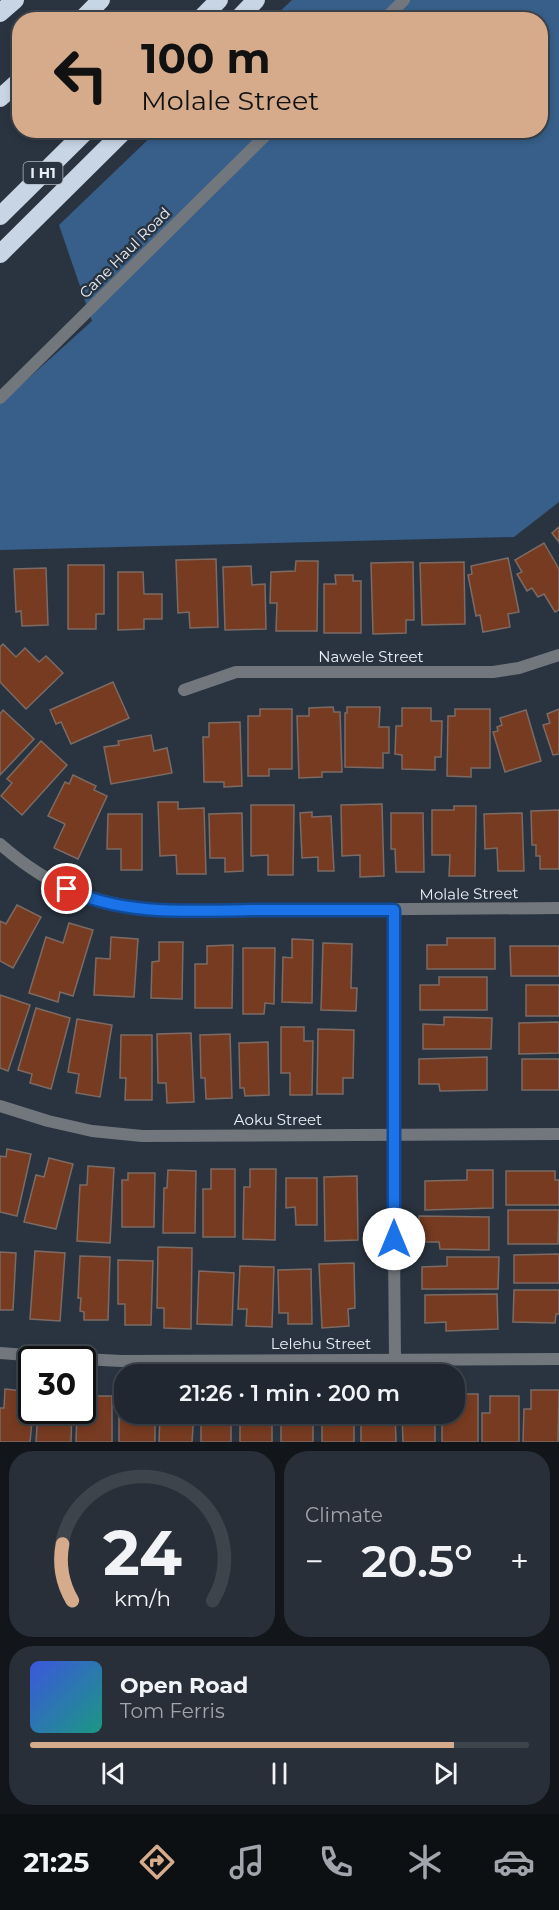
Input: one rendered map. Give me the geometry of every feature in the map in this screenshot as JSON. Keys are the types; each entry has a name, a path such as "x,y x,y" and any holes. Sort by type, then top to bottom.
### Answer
{"highway":[{"path":"0,13 15,0"},
{"path":"89,12 102,0"},
{"path":"208,12 219,0"},
{"path":"245,12 256,0"},
{"path":"0,98 12,87"},
{"name":"I H1","path":"0,216 79,138"},
{"path":"0,254 117,138"}],"street":[{"path":"392,12 404,0"},
{"name":"Cane Haul Road","path":"0,398 263,138"},
{"name":"Nawele Street","path":"184,690 236,672 493,672 519,668 559,655"},
{"name":"Molale Street","path":"0,844 34,871 81,895 114,904 161,911 559,908"},
{"path":"394,910 395,1359"},
{"name":"Aoku Street","path":"0,1106 48,1121 92,1131 142,1136 559,1134"},
{"name":"Lelehu Street","path":"0,1353 18,1354"},
{"name":"Lelehu Street","path":"96,1360 559,1359"}],"shaded area":[{"path":"292,0 559,0 559,502 514,537 0,550 0,404 92,321 59,225 150,138 548,138 548,12 279,12"}],"building":[{"path":"559,527 559,542 552,533"},
{"path":"544,543 559,569 559,610 555,612 544,594 538,597 532,588 527,591 517,574 522,572 515,560"},
{"path":"508,558 519,612 508,614 510,627 483,632 480,615 476,616 468,575 472,574 471,566"},
{"path":"216,559 218,627 190,628 189,612 178,613 176,560"},
{"path":"296,561 318,561 317,631 276,631 277,603 270,603 271,572 295,571"},
{"path":"413,562 414,620 406,620 406,633 373,634 371,563"},
{"path":"464,562 465,624 422,625 420,563"},
{"path":"68,565 104,565 104,614 96,614 96,629 68,629"},
{"path":"251,566 252,585 265,584 266,629 225,630 223,567"},
{"path":"46,568 48,625 22,626 21,611 16,612 14,569"},
{"path":"118,572 143,572 144,594 162,594 162,619 144,619 144,629 118,630"},
{"path":"335,575 353,575 353,581 361,581 361,633 324,633 324,584 336,584"},
{"path":"3,644 16,657 25,648 39,662 46,656 63,673 26,709 0,682 0,647"},
{"path":"113,682 129,718 71,744 61,722 56,724 50,710"},
{"path":"333,707 334,712 340,712 342,772 322,772 322,777 299,778 297,716 309,716 309,708"},
{"path":"347,707 380,707 379,727 389,727 389,753 383,753 383,768 345,767"},
{"path":"402,708 431,708 431,721 442,721 441,757 435,757 435,770 402,769 402,755 395,754 396,726 402,726"},
{"path":"260,709 292,709 292,769 269,769 269,776 248,776 248,716 260,716"},
{"path":"455,709 490,709 490,768 471,768 471,777 447,776 448,716 455,716"},
{"path":"559,709 559,754 553,755 543,725 550,723 547,714"},
{"path":"3,710 34,739 0,775 0,714"},
{"path":"526,710 541,761 505,772 493,732 498,731 497,727 502,725 500,718"},
{"path":"240,722 242,786 224,787 224,782 204,782 203,737 209,737 209,723"},
{"path":"151,735 154,751 167,748 172,773 111,784 104,747 119,745 118,741"},
{"path":"41,741 67,765 22,815 1,796 12,783 7,779"},
{"path":"73,775 96,786 94,790 107,796 78,859 54,848 65,824 48,816 65,782 69,784"},
{"path":"158,802 178,802 178,809 204,808 206,874 177,874 176,855 160,856"},
{"path":"382,804 384,876 360,877 360,855 342,856 341,805"},
{"path":"251,805 294,805 293,875 268,875 268,855 251,856"},
{"path":"454,806 476,806 475,876 449,876 450,855 432,855 432,810 454,810"},
{"path":"559,810 559,869 540,869 540,856 536,856 536,845 532,845 531,811"},
{"path":"312,812 312,817 331,816 334,871 318,871 318,857 302,858 300,813"},
{"path":"242,813 243,871 225,872 225,858 210,858 209,814"},
{"path":"391,813 423,813 424,872 396,872 395,849 391,849"},
{"path":"522,813 524,871 498,871 497,848 485,849 484,814"},
{"path":"108,814 142,814 142,870 121,870 121,849 107,849"},
{"path":"17,905 41,917 13,968 0,961 0,921 6,924"},
{"path":"69,923 93,930 73,996 60,992 58,1002 29,993 46,937 63,943"},
{"path":"111,937 138,939 134,997 94,995 96,958 110,959"},
{"path":"447,938 495,938 495,969 427,969 427,945 447,945"},
{"path":"292,939 313,940 312,1003 282,1002 283,957 292,958"},
{"path":"159,942 183,942 182,999 151,998 152,962 159,961"},
{"path":"323,943 352,944 351,988 357,988 356,1011 321,1010"},
{"path":"233,945 232,1008 195,1008 195,964 207,964 207,946"},
{"path":"510,946 559,946 559,976 511,976"},
{"path":"243,948 275,948 274,1004 265,1003 264,1014 243,1014"},
{"path":"439,977 487,977 487,1010 420,1010 420,985 439,985"},
{"path":"526,985 559,985 559,1016 526,1016"},
{"path":"0,995 30,1005 8,1071 0,1068"},
{"path":"36,1008 70,1018 51,1089 30,1083 32,1074 18,1070"},
{"path":"444,1017 492,1018 491,1049 423,1049 423,1024 444,1025"},
{"path":"77,1019 112,1025 100,1097 76,1093 79,1074 68,1072"},
{"path":"559,1022 559,1053 519,1054 519,1023"},
{"path":"281,1027 304,1027 304,1041 313,1041 312,1095 290,1095 290,1073 281,1073"},
{"path":"318,1029 354,1030 353,1078 343,1078 343,1094 317,1094"},
{"path":"191,1033 194,1102 167,1103 166,1083 158,1083 157,1034"},
{"path":"230,1034 232,1098 206,1099 205,1078 201,1078 200,1035"},
{"path":"121,1035 152,1035 152,1100 125,1100 126,1078 120,1078"},
{"path":"268,1042 269,1095 245,1096 244,1088 240,1088 239,1043"},
{"path":"487,1057 487,1090 440,1091 439,1084 419,1084 419,1059"},
{"path":"522,1059 559,1059 559,1090 522,1090"},
{"path":"7,1149 31,1154 17,1216 0,1212 0,1156 6,1157"},
{"path":"49,1158 73,1164 56,1229 24,1222 36,1175 44,1177"},
{"path":"88,1166 114,1168 110,1243 77,1241 80,1185 87,1185"},
{"path":"211,1169 235,1169 235,1237 203,1237 203,1189 211,1189"},
{"path":"250,1169 276,1169 275,1240 243,1239 244,1187 250,1187"},
{"path":"168,1170 196,1171 195,1233 163,1233 164,1188 167,1188"},
{"path":"467,1170 493,1170 493,1208 425,1210 425,1181 467,1180"},
{"path":"506,1171 555,1171 555,1180 559,1180 559,1205 506,1205"},
{"path":"128,1173 155,1173 154,1227 122,1227 122,1180 128,1180"},
{"path":"357,1176 358,1240 325,1241 324,1177"},
{"path":"286,1178 317,1178 317,1225 296,1225 295,1207 286,1208"},
{"path":"508,1210 559,1210 558,1244 508,1244"},
{"path":"419,1216 489,1217 489,1250 440,1249 439,1242 418,1242"},
{"path":"158,1247 192,1248 191,1329 164,1328 164,1308 157,1308"},
{"path":"35,1251 65,1253 60,1321 30,1319"},
{"path":"0,1252 16,1253 13,1310 0,1310"},
{"path":"559,1254 559,1283 514,1283 514,1255"},
{"path":"80,1256 110,1257 108,1320 84,1320 84,1312 80,1311 81,1298 78,1298"},
{"path":"447,1257 499,1257 498,1289 422,1289 422,1267 447,1266"},
{"path":"118,1260 153,1261 151,1325 125,1325 125,1304 118,1304"},
{"path":"354,1263 355,1308 348,1309 349,1326 322,1328 319,1264"},
{"path":"240,1266 274,1267 272,1327 246,1326 247,1309 238,1309"},
{"path":"311,1269 312,1324 288,1324 288,1313 279,1313 278,1270"},
{"path":"199,1271 234,1273 232,1325 197,1324"},
{"path":"514,1290 559,1290 559,1314 556,1314 555,1323 513,1322"},
{"path":"497,1294 498,1329 446,1331 446,1322 425,1323 425,1295"},
{"path":"5,1389 18,1390 18,1424 32,1424 30,1442 0,1442 0,1408 4,1408"},
{"path":"531,1390 559,1390 558,1442 523,1442 524,1409 531,1409"},
{"path":"465,1394 478,1394 478,1442 442,1442 442,1424 465,1424"},
{"path":"96,1396 112,1396 112,1442 76,1442 77,1424 96,1424"},
{"path":"490,1396 519,1396 519,1442 482,1442 482,1413 490,1413"},
{"path":"37,1424 72,1424 71,1442 36,1442"},
{"path":"119,1424 155,1424 155,1442 119,1442"},
{"path":"160,1424 193,1424 192,1442 159,1442"},
{"path":"201,1424 231,1424 231,1442 201,1442"},
{"path":"240,1424 272,1424 272,1442 240,1442"},
{"path":"281,1424 313,1424 313,1442 281,1442"},
{"path":"322,1424 354,1424 354,1442 322,1442"},
{"path":"361,1424 395,1424 396,1442 361,1442"},
{"path":"402,1424 435,1424 435,1442 403,1442"}],"route":[{"path":"67,889 114,904 161,911 394,910 394,1239"}]}
